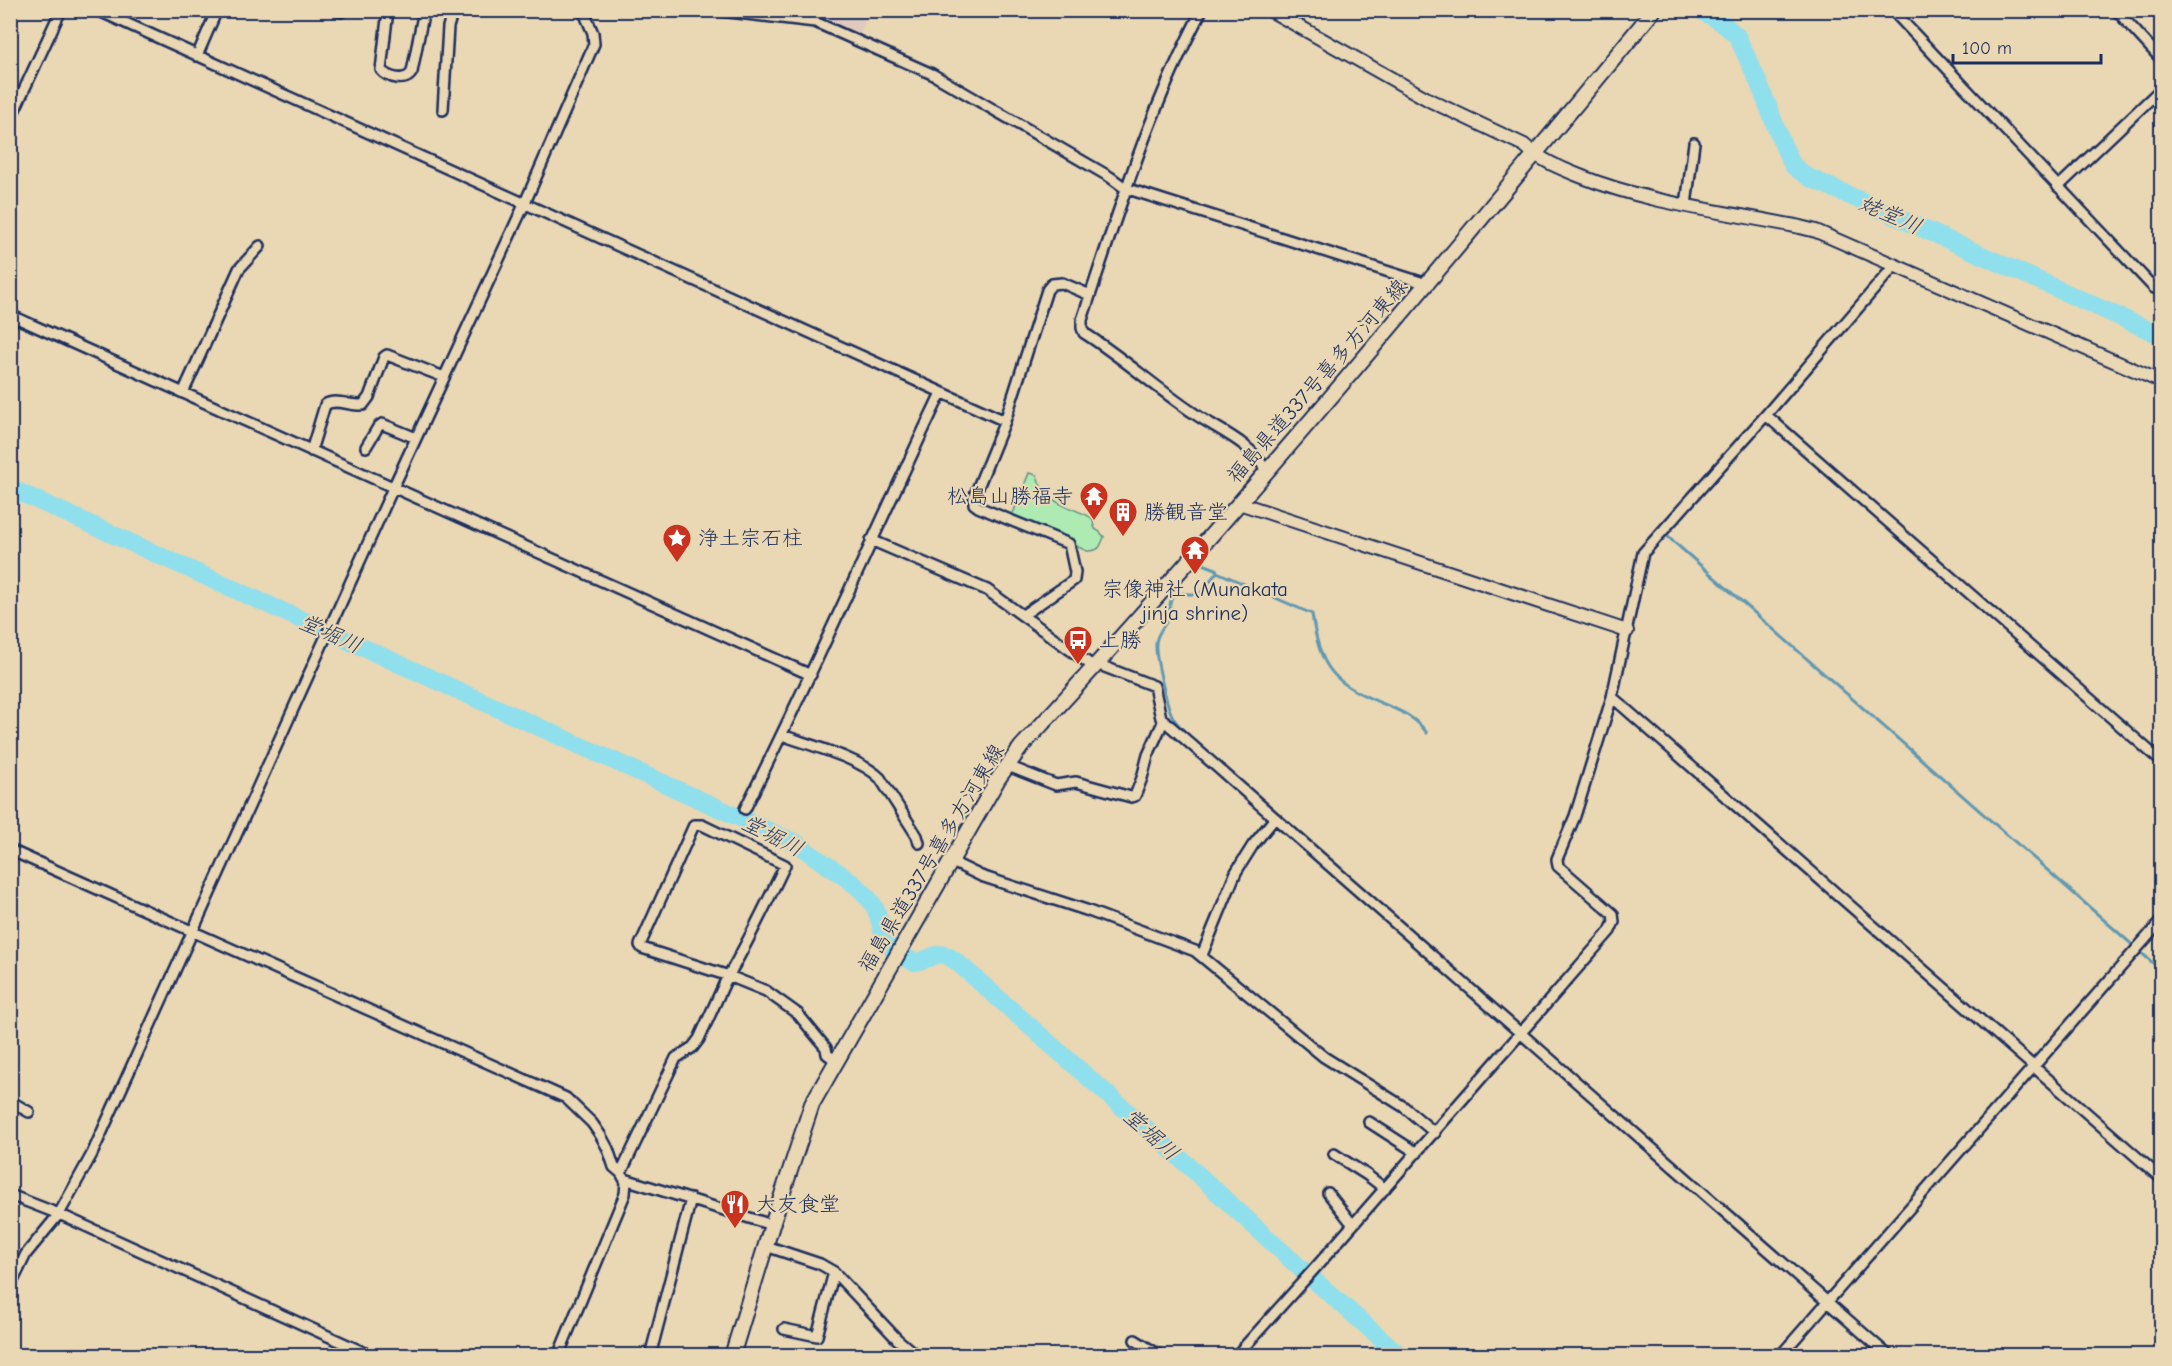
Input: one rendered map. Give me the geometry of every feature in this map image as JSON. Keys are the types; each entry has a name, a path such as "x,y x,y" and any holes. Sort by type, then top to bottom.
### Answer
{"main road":[{"name":"福島県道337号喜多方河東線","path":"732,1356 771,1225 812,1104 950,861 1021,747 1096,666 1239,503 1427,284 1654,10"}],"street":[{"path":"10,120 61,10"},
{"path":"97,10 1005,421"},
{"path":"197,56 217,10"},
{"path":"388,10 381,70 385,75 405,79 411,76 424,10"},
{"path":"443,110 448,27 453,10"},
{"path":"10,1287 26,1254 59,1215 92,1154 524,204 594,45 593,33 583,10"},
{"path":"712,10 815,21 932,74 1110,177 1125,188 1427,284"},
{"path":"1202,10 1181,53 1125,188 1082,320 1082,328 1084,333 1192,412 1218,426 1250,450 1260,459 1266,471"},
{"path":"1270,10 1431,101 1524,145 1535,155 1609,188 1800,227 1849,244 2162,382"},
{"path":"1892,10 2154,288"},
{"path":"2116,10 2162,60"},
{"path":"2058,187 2162,88"},
{"path":"1686,205 1694,143"},
{"path":"183,393 239,269 260,246"},
{"path":"1236,1356 1610,931 1614,922 1613,914 1558,866 1557,859 1575,816 1612,697 1643,553 1766,415 1894,265"},
{"path":"1023,615 1074,580 1075,572 1069,544 974,504 974,497 1005,421 1048,288 1052,284 1062,283 1090,295"},
{"path":"10,315 811,675"},
{"path":"311,451 325,405 333,401 355,406 363,405 369,397 384,357 387,355 444,377"},
{"path":"746,809 811,675 871,540 941,393"},
{"path":"1766,415 2162,762"},
{"path":"366,447 382,423 416,438"},
{"path":"1239,503 1627,631"},
{"path":"871,540 987,590 1096,666 1154,686 1161,717 1164,720 1889,1356"},
{"path":"1612,697 2162,1179"},
{"path":"1008,766 1056,785 1076,782 1131,797 1135,796 1143,778 1148,755 1164,720"},
{"path":"782,735 859,764 874,772 917,836 919,843"},
{"path":"1202,955 1236,872 1253,845 1275,818"},
{"path":"621,1173 676,1058 693,1047 699,1039 729,976 756,928 785,865 697,824 692,827 640,945 642,948 729,976 766,991 798,1014 826,1048 827,1054 836,1061"},
{"path":"10,850 566,1098 592,1123 608,1149 614,1167 626,1182 625,1194 558,1356"},
{"path":"950,861 981,876 1086,910 1202,955 1311,1047 1404,1107 1435,1132"},
{"path":"1780,1356 2162,920"},
{"path":"10,1101 29,1112"},
{"path":"1369,1122 1417,1153"},
{"path":"1334,1154 1385,1189"},
{"path":"626,1182 628,1180 771,1225"},
{"path":"1328,1193 1353,1225"},
{"path":"10,1195 372,1356"},
{"path":"650,1356 692,1199"},
{"path":"766,1246 820,1264 834,1272 897,1339 917,1356"},
{"path":"784,1329 817,1336 834,1272"},
{"path":"1135,1340 1161,1356"}],"shaded area":[{"path":"738,11 870,11 858,38 813,18"}],"green space":[{"path":"1029,473 1037,475 1045,492 1058,503 1092,518 1095,529 1104,537 1098,548 1087,551 1012,516"}],"waterway":[{"name":"姥堂川","path":"1700,10 1721,22 1737,36 1793,166 1808,177 2162,336"},
{"name":"堂堀川","path":"10,488 798,844 847,878 865,894 875,908 887,943 892,948 914,962 940,954 958,963 1401,1356"},
{"path":"1666,535 2162,971"},
{"path":"1193,560 1216,569 1217,572 1199,595 1179,593 1172,597 1168,619 1156,640 1156,650 1162,682 1174,719 1209,755"},
{"path":"1217,572 1312,614 1320,649 1332,673 1354,690 1409,716 1427,733"},
{"path":"1176,584 1179,593"},
{"path":"1224,767 1262,800"},
{"path":"1287,823 1313,846"},
{"path":"1359,886 1426,943"}],"place":[{"name":"松島山勝福寺","path":"1094,522"},
{"name":"勝観音堂","path":"1123,538"},
{"name":"浄土宗石柱","path":"677,564"},
{"name":"宗像神社 (Munakata jinja shrine)","path":"1195,576"},
{"name":"上勝","path":"1078,666"},
{"name":"大友食堂","path":"735,1230"}]}
